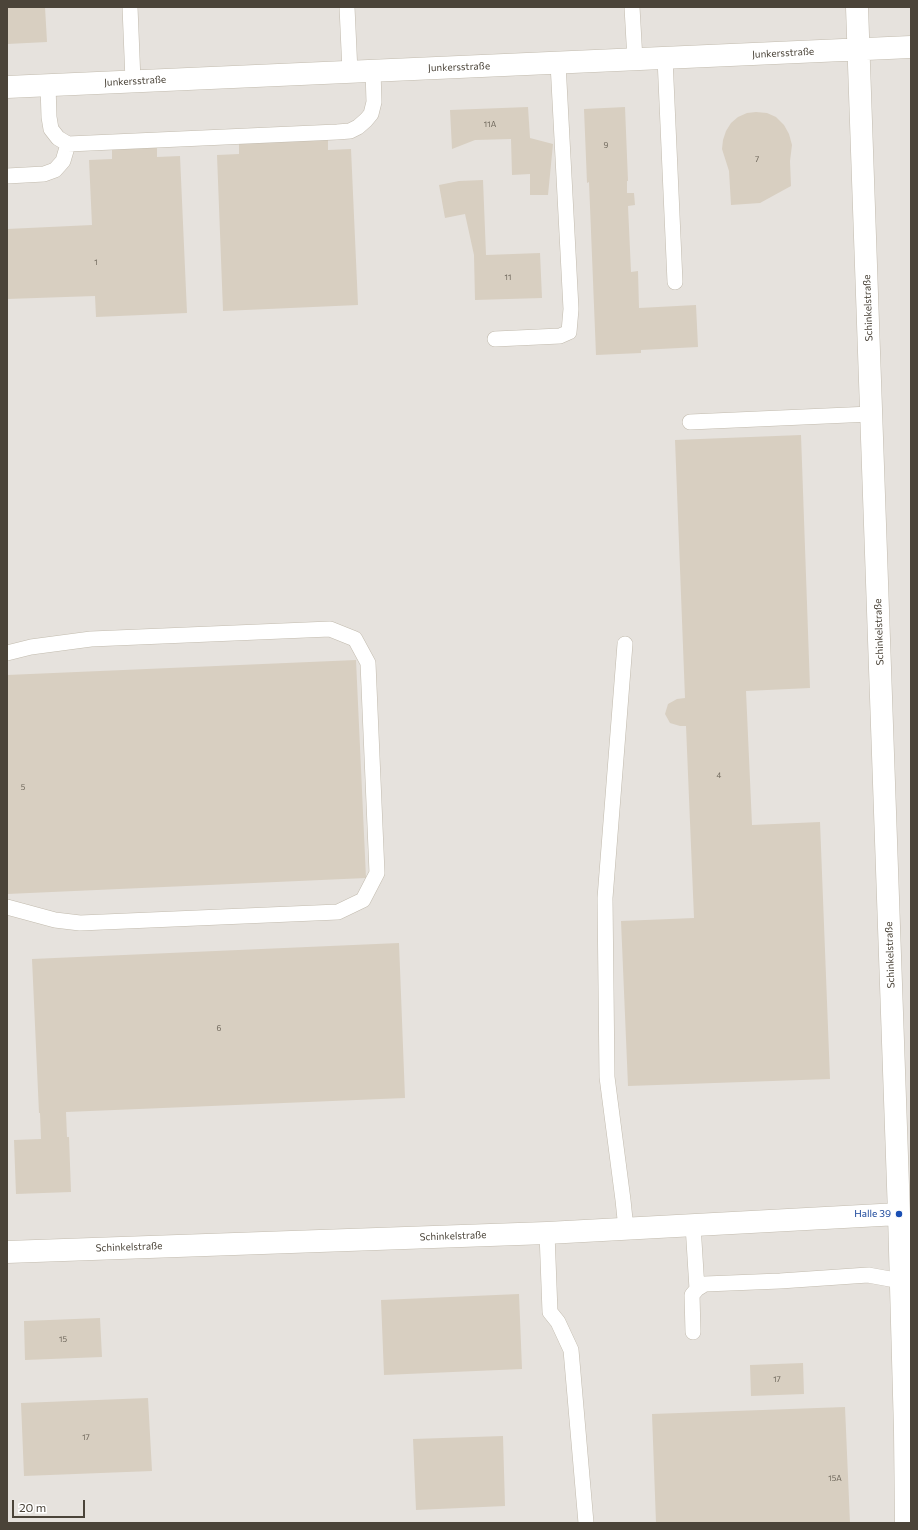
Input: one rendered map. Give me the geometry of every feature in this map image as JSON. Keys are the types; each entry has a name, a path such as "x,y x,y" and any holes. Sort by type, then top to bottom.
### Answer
{"street":[{"name":"Schinkelstraße","path":"857,7 871,414 902,1068 899,1214 908,1431 906,1523"},
{"name":"Junkersstraße","path":"7,87 911,47"},
{"name":"Schinkelstraße","path":"7,1252 547,1233 899,1214"}],"lane":[{"path":"130,7 133,81"},
{"path":"347,7 350,72"},
{"path":"632,7 635,60"},
{"path":"665,58 675,282"},
{"path":"495,339 560,336 569,332 571,309 558,63"},
{"path":"48,85 51,129 58,138 68,144 350,131 358,127 371,114 374,102 373,71"},
{"path":"7,176 44,174 55,170 63,161 68,144"},
{"path":"690,422 871,414"},
{"path":"7,653 31,647 91,638 330,629 355,639 368,663 376,873 363,900 338,912 80,924 55,920 7,907"},
{"path":"625,644 605,898 607,1077 619,1162 626,1229"},
{"path":"693,1225 697,1289"},
{"path":"547,1233 550,1312 558,1322 571,1350 586,1523"},
{"path":"693,1332 692,1296 697,1289 705,1284 780,1281 868,1274 901,1281"}],"shaded area":[{"path":"7,7 911,7 911,1523 7,1523"}],"building":[{"path":"7,7 45,7 47,42 7,44"},
{"path":"528,107 530,138 553,144 548,195 530,195 530,174 512,175 511,139 475,140 452,149 450,110"},
{"path":"625,107 628,181 627,193 634,193 635,205 628,206 631,272 638,271 639,308 696,305 698,347 641,350 641,353 596,355 589,182 587,183 584,109"},
{"path":"747,113 767,113 776,117 784,125 789,134 792,145 790,161 791,186 760,203 731,205 729,171 722,149 723,140 731,123 738,117"},
{"path":"328,139 328,150 351,149 358,305 223,311 217,155 239,154 239,143"},
{"path":"157,147 157,157 180,156 187,313 96,317 95,296 7,299 7,229 92,225 89,160 112,159 112,149"},
{"path":"483,180 486,255 540,253 542,298 475,300 474,255 465,214 445,218 439,185 459,181"},
{"path":"801,435 810,688 746,691 752,825 820,822 830,1079 628,1086 621,921 694,918 686,726 670,723 665,714 668,704 677,699 685,698 675,440"},
{"path":"356,660 366,878 7,894 7,675"},
{"path":"399,943 405,1098 66,1112 67,1137 69,1137 71,1192 16,1194 14,1140 41,1139 32,959"},
{"path":"519,1294 522,1369 384,1375 381,1300"},
{"path":"100,1318 102,1357 25,1360 24,1321"},
{"path":"803,1363 804,1394 751,1396 750,1365"},
{"path":"148,1398 152,1471 24,1476 21,1403"},
{"path":"845,1407 850,1523 656,1523 652,1414"},
{"path":"503,1436 505,1506 416,1510 413,1439"}],"place":[{"name":"Halle 39","path":"899,1214"}]}
